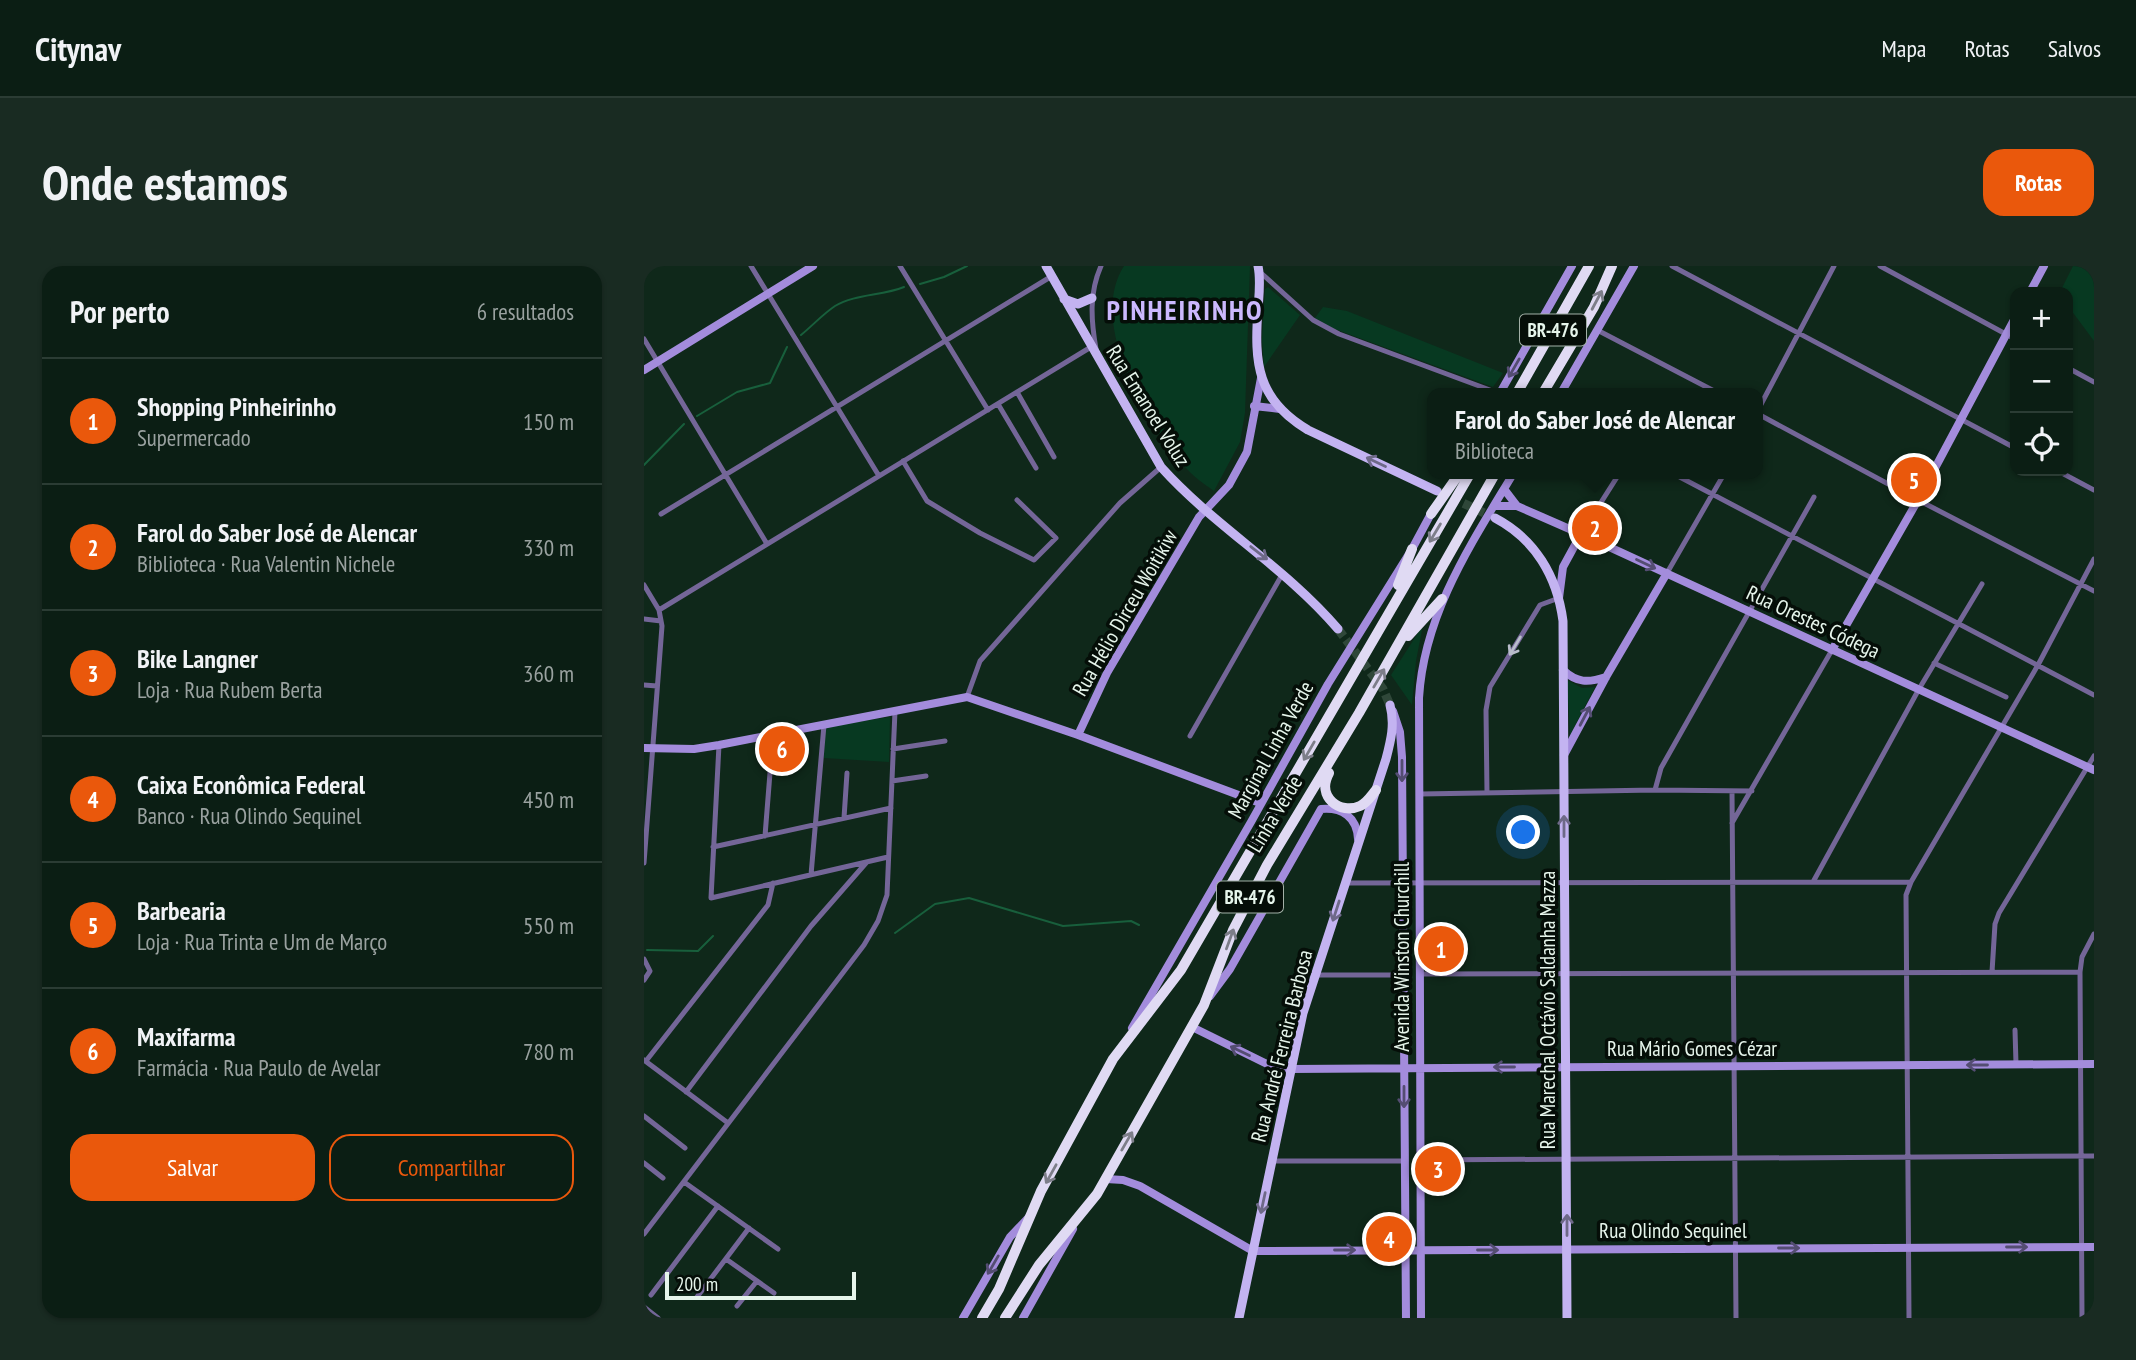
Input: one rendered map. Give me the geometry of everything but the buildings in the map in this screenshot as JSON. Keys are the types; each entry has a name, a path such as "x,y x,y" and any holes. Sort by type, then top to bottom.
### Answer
{"highway":[{"name":"BR-476","path":"1520,388 1589,266"},
{"name":"BR-476","path":"1546,388 1599,297 1612,266"},
{"path":"1554,388 1572,354 1578,333"},
{"path":"1431,514 1456,479"},
{"name":"Linha Verde","path":"982,1318 999,1289 1029,1217 1121,1045 1181,970 1467,479"},
{"name":"Linha Verde","path":"1005,1318 1039,1265 1080,1217 1105,1179 1204,1004 1233,930 1255,886 1397,648 1492,479"},
{"path":"1386,615 1412,549"},
{"path":"1397,648 1442,599"},
{"path":"1359,713 1357,724 1326,779 1324,791 1327,798 1351,808 1365,803 1376,790"}],"main road":[{"name":"Rua Emanoel Voluz","path":"1046,266 1161,467 1185,493 1283,573 1338,629"},
{"path":"1259,269 1256,345 1261,377 1280,409 1308,430 1437,491"},
{"path":"1064,299 1079,304 1092,298"},
{"name":"Rua Marechal Octávio Saldanha Mazza","path":"1494,518 1524,538 1547,568 1559,598 1563,621 1567,1318"},
{"name":"Rua André Ferreira Barbosa","path":"1239,1318 1290,1069 1315,975 1392,736 1390,705"}],"street":[{"path":"751,266 879,476"},
{"path":"644,370 813,266"},
{"path":"900,266 988,410"},
{"path":"1099,361 1092,320 1092,298 1101,266"},
{"path":"1502,388 1572,266"},
{"path":"1564,388 1634,266"},
{"path":"1672,266 2010,445"},
{"path":"1763,402 1834,266"},
{"path":"1880,266 2010,336"},
{"path":"2033,287 2044,266"},
{"path":"1259,269 1313,320 1339,334 1485,388"},
{"path":"661,514 1052,276"},
{"path":"1732,824 1918,500 2010,327"},
{"path":"1599,331 1708,388"},
{"path":"644,339 767,544"},
{"path":"659,610 1091,347"},
{"path":"2073,371 2094,382"},
{"name":"Rua Hélio Dirceu Woitikiw","path":"1078,735 1107,673 1199,517 1221,496 1242,463 1247,452 1261,377"},
{"path":"1017,392 1054,457"},
{"path":"998,404 1036,468"},
{"path":"1255,406 1280,409"},
{"path":"1763,415 1918,500 2094,591"},
{"path":"903,461 927,501 980,534 1034,560 1056,538 1017,500"},
{"path":"967,697 981,661 1120,503 1161,467"},
{"path":"2067,476 2094,490"},
{"name":"Marginal Linha Verde","path":"1121,1045 1328,684 1412,549 1451,479"},
{"path":"1442,599 1510,479"},
{"path":"1487,793 1486,710 1490,687 1540,605 1559,598 1563,567 1616,479"},
{"path":"1683,479 2094,695"},
{"path":"1564,755 1606,677 1721,479"},
{"name":"Rua Orestes Códega","path":"1504,489 1517,506"},
{"path":"1655,790 1661,768 1814,498"},
{"name":"Rua Orestes Códega","path":"1494,506 1517,506 1581,534 2091,769"},
{"path":"1909,1318 1906,902 1911,882 2038,665 2094,559"},
{"path":"1547,568 1563,567"},
{"path":"1190,736 1283,573"},
{"path":"1813,882 1919,689 1982,584"},
{"path":"644,585 659,610 661,621 657,686 648,748 644,863"},
{"name":"Avenida Winston Churchill","path":"1422,1318 1419,698 1429,636 1442,599"},
{"path":"644,620 661,621"},
{"path":"1934,663 2006,698"},
{"path":"1563,670 1570,677 1582,682 1606,677"},
{"path":"644,685 657,686"},
{"path":"648,748 694,749 967,697 1260,803"},
{"name":"Avenida Winston Churchill","path":"1390,705 1401,743 1406,1318"},
{"path":"644,1234 864,945 878,921 887,895 895,711"},
{"path":"811,875 824,725"},
{"path":"765,836 773,735"},
{"path":"893,749 945,741"},
{"path":"719,745 711,898 888,857"},
{"path":"1992,972 1994,924 1999,913 2091,769 2094,756"},
{"path":"844,818 847,773"},
{"path":"892,781 926,776"},
{"path":"1732,791 1736,1318"},
{"path":"1420,794 1752,791"},
{"path":"713,847 891,808"},
{"path":"1204,1004 1230,969 1321,808 1344,812 1353,820 1358,830 1359,842"},
{"path":"686,1091 811,926 867,862"},
{"path":"1345,883 1911,882"},
{"path":"728,1123 645,1060 768,905 773,883"},
{"path":"2082,1318 2080,972 2082,957 2094,934"},
{"path":"644,960 650,971 644,980"},
{"path":"1420,974 2080,972"},
{"path":"1315,975 1403,975"},
{"name":"Rua Mário Gomes Cézar","path":"1192,1027 1269,1065 1290,1069 2094,1064"},
{"path":"2015,1030 2016,1065"},
{"path":"644,1116 685,1148"},
{"path":"1420,1160 2094,1156"},
{"path":"1271,1161 1404,1161"},
{"path":"644,1163 663,1178"},
{"path":"1105,1179 1116,1179 1140,1186 1253,1251"},
{"path":"684,1182 778,1249"},
{"path":"651,1296 718,1206"},
{"path":"963,1318 1010,1237 1029,1217"},
{"path":"1023,1318 1080,1217"},
{"path":"697,1297 749,1228"},
{"name":"Rua Olindo Sequinel","path":"1253,1251 2094,1247"},
{"path":"726,1259 774,1293"},
{"path":"737,1306 757,1281"},
{"path":"644,1307 659,1318"}],"green space":[{"path":"1124,266 1250,266 1245,413 1240,442 1214,491 1188,471 1170,448 1139,399 1126,371 1117,343 1113,315 1114,289"},
{"path":"2073,266 2094,266 2094,341 2073,313 2073,287 2062,287"},
{"path":"1268,287 1300,315 1264,367 1262,339 1265,289"},
{"path":"1323,307 1347,311 1503,373 1493,387 1332,328 1315,318"},
{"path":"1423,625 1416,661 1412,705 1391,675"},
{"path":"1567,680 1582,688 1595,687 1570,735"},
{"path":"890,717 889,762 824,758 825,727"}],"waterway":[{"path":"920,284 967,266"},
{"path":"801,335 843,302 904,287"},
{"path":"697,416 737,392 770,383 787,347"},
{"path":"644,465 684,424"},
{"path":"895,933 935,904 969,898 1063,926 1131,921 1139,925"},
{"path":"647,950 698,951 713,936"}],"tunnel":[{"path":"1439,492 1493,517"},
{"path":"1338,629 1383,689 1390,705"}],"place":[{"name":"Barbearia","path":"1914,480"},
{"name":"Farol do Saber José de Alencar","path":"1595,528"},
{"name":"Maxifarma","path":"782,749"},
{"name":"Shopping Pinheirinho","path":"1441,949"},
{"name":"Bike Langner","path":"1438,1169"},
{"name":"Caixa Econômica Federal","path":"1389,1239"}],"district":[{"name":"PINHEIRINHO","path":"1185,310"}]}
